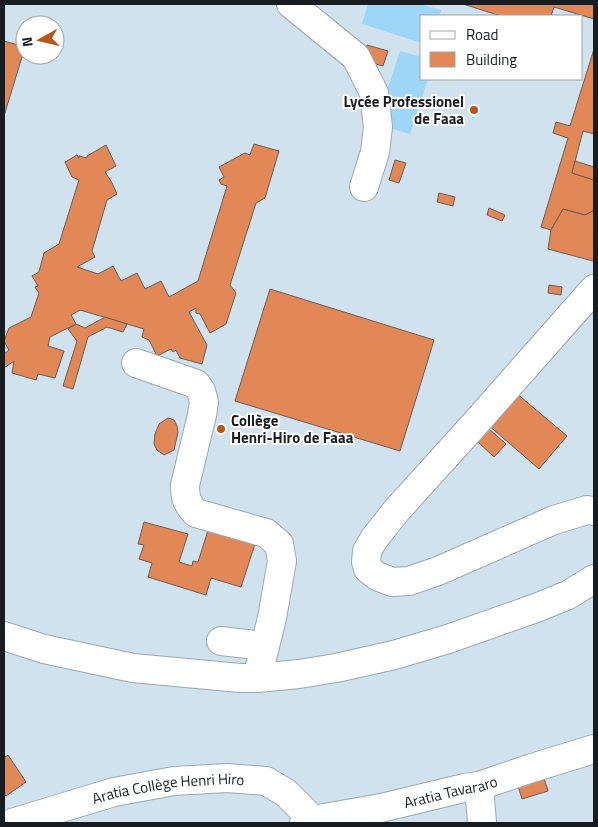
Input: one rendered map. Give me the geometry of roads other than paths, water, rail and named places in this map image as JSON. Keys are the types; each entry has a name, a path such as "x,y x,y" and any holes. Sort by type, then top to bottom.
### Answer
{"street":[{"path":"291,4 356,57 374,93 378,127 375,152 364,187"},
{"path":"594,289 396,511 374,539 367,551 366,562 368,569 377,576 392,582 409,581 447,567 554,520 586,510 594,511"},
{"path":"136,363 196,384 201,391 204,402 202,415 185,486 185,497 190,507 196,513 266,533 279,544 282,561 272,618 257,678"},
{"path":"4,636 44,649 133,668 211,676 257,678 336,668 403,653 568,596 594,579"},
{"path":"221,641 265,646"},
{"name":"Aratia Tavararo","path":"308,822 479,786 594,749"},
{"name":"Aratia Collège Henri Hiro","path":"12,823 114,792 174,781 226,778 266,781 286,793 308,822"},
{"path":"479,786 482,823"}],"place":[{"name":"Lycée Professionel de Faaa","path":"474,110"},
{"name":"Collège Henri-Hiro de Faaa","path":"221,429"}]}
